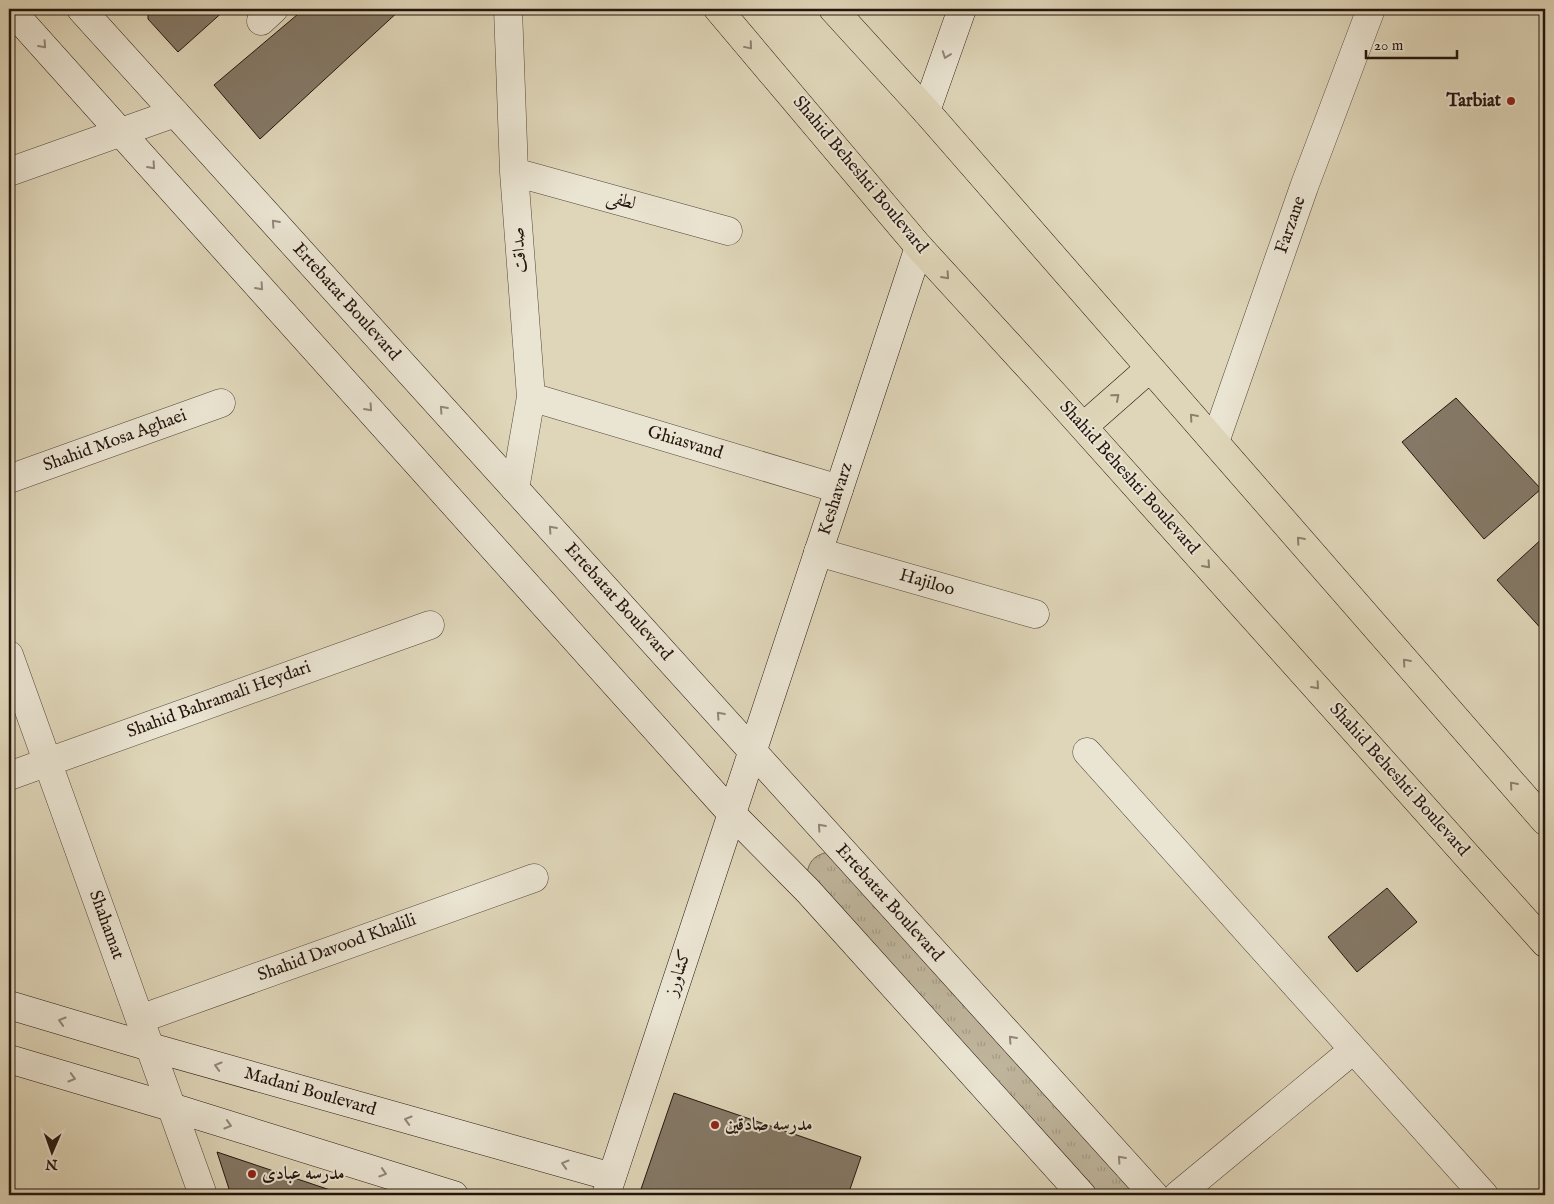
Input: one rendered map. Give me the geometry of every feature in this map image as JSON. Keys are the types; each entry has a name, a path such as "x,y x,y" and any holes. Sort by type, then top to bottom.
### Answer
{"main road":[{"name":"Shahid Beheshti Boulevard","path":"718,9 920,247 1545,942"},
{"path":"833,9 926,111 1545,821"},
{"path":"1083,427 1150,368"}],"street":[{"path":"10,9 732,814 808,891 1082,1195"},
{"name":"Ertebatat Boulevard","path":"82,9 1154,1195"},
{"name":"صداقت","path":"508,9 514,172 531,397 515,489"},
{"path":"926,111 962,9"},
{"name":"Farzane","path":"1215,442 1304,187 1371,9"},
{"path":"9,172 175,113"},
{"name":"لطفی","path":"514,172 728,231"},
{"name":"Keshavarz","path":"753,751 920,247"},
{"name":"Ghiasvand","path":"531,397 839,489"},
{"name":"Shahid Mosa Aghaei","path":"9,479 222,403"},
{"name":"Hajiloo","path":"818,552 1035,614"},
{"name":"Shahid Bahramali Heydari","path":"9,776 430,625"},
{"name":"Shahamat","path":"9,655 203,1195"},
{"name":"کشاورز","path":"609,1186 753,751"},
{"path":"1087,752 1484,1195"},
{"name":"Shahid Davood Khalili","path":"140,1019 534,878"},
{"name":"Madani Boulevard","path":"9,1005 609,1186"},
{"path":"1178,1195 1353,1050"},
{"path":"9,1059 454,1195"}],"green space":[{"path":"828,852 1154,1195 1082,1195 806,879 812,861"}],"building":[{"path":"148,9 226,9 178,52 148,19"},
{"path":"304,9 401,9 260,139 214,85"},
{"path":"1456,398 1541,489 1484,539 1402,442"},
{"path":"1545,536 1545,633 1497,580"},
{"path":"1387,888 1417,922 1357,972 1328,937"},
{"name":"مدرسه صادقین","path":"674,1093 861,1157 848,1195 639,1195"},
{"name":"مدرسه عبادی","path":"217,1152 345,1195 231,1195"}],"place":[{"name":"Tarbiat","path":"1511,101"},
{"name":"مدرسه صادقین","path":"715,1125"},
{"name":"مدرسه عبادی","path":"252,1174"}]}
